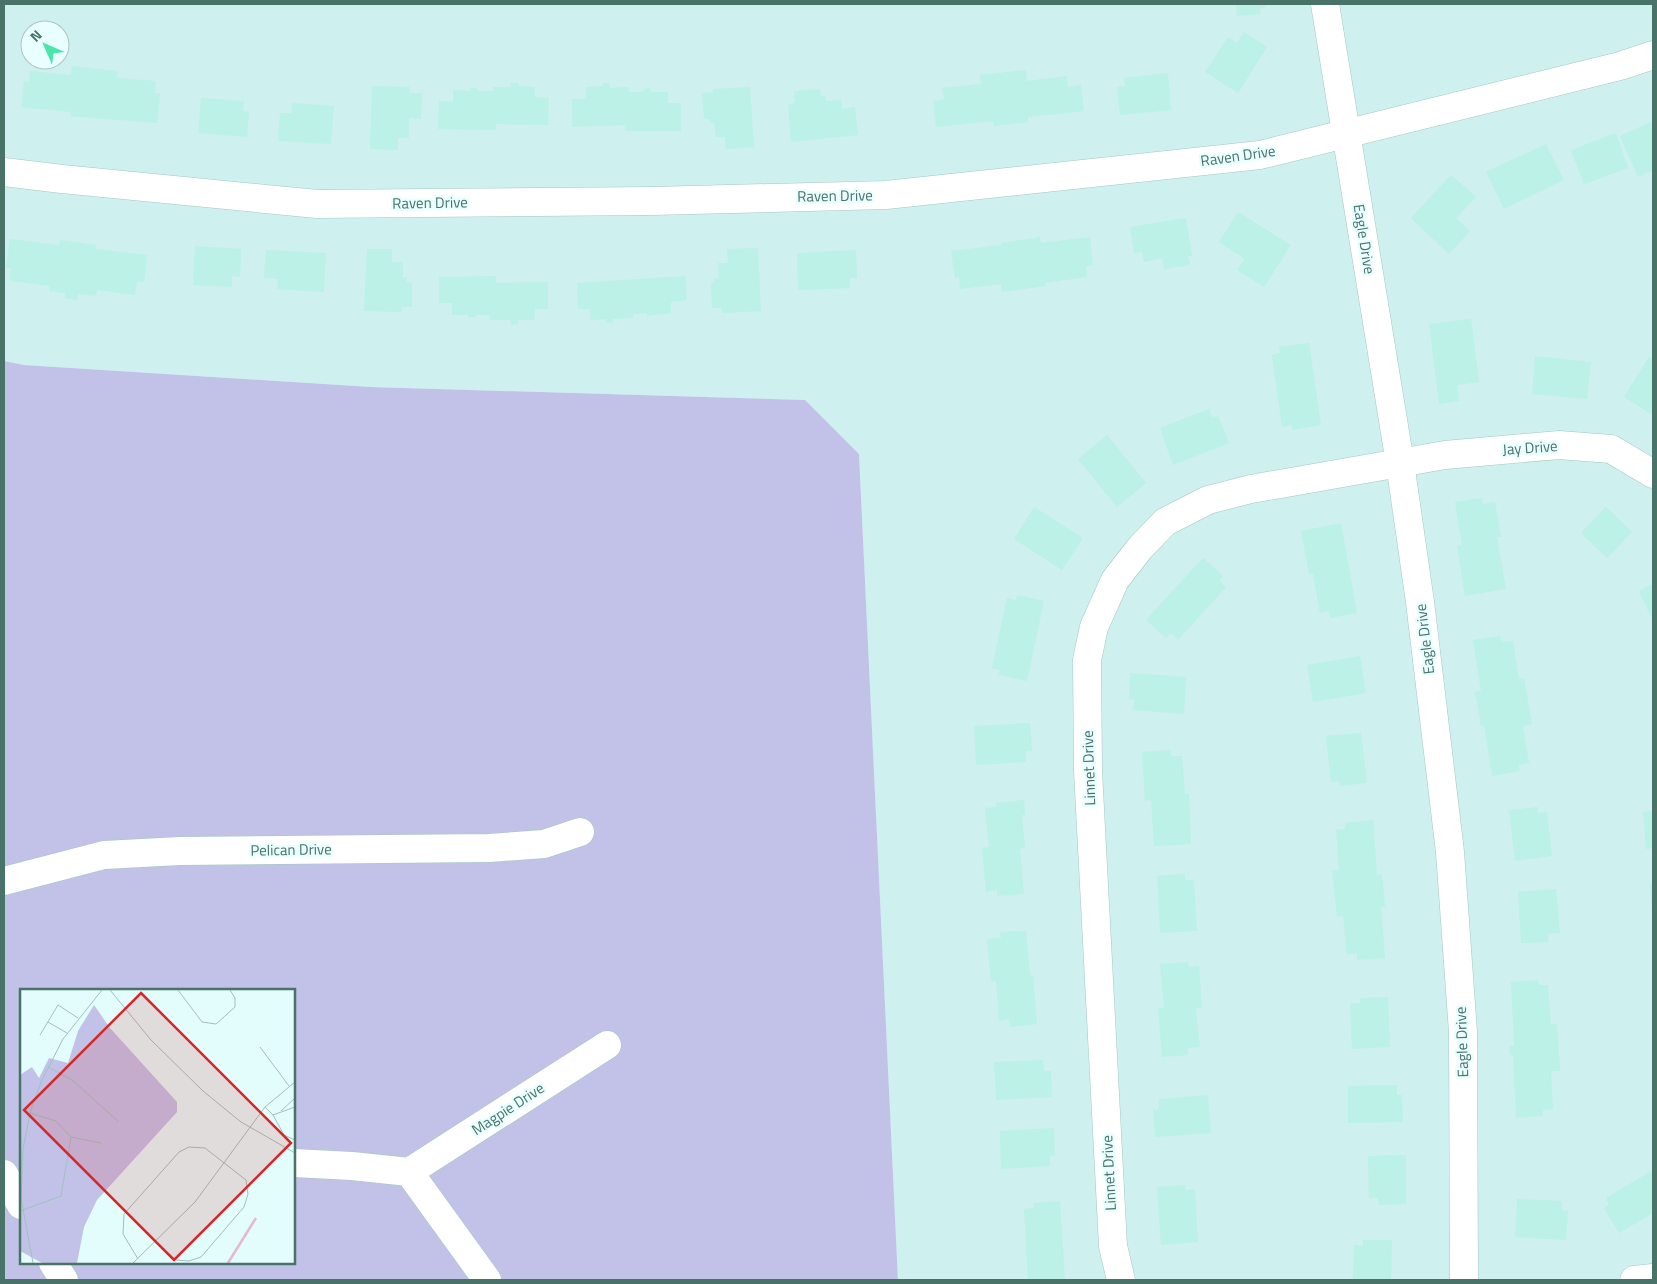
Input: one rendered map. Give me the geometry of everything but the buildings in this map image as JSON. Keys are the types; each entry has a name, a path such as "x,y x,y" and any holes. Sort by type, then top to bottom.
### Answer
{"street":[{"name":"Eagle Drive","path":"1325,4 1400,462 1420,602 1451,861 1462,1032 1464,1280"},
{"name":"Raven Drive","path":"4,172 317,204 652,201 886,195 1260,155 1620,66 1653,55"},
{"name":"Jay Drive","path":"1400,462 1445,455 1559,444 1611,449 1653,474"},
{"name":"Linnet Drive","path":"1121,1280 1113,1246 1088,772 1087,660 1094,627 1115,580 1140,548 1165,522 1208,500 1251,489 1400,462"},
{"name":"Pelican Drive","path":"4,881 104,855 180,851 489,848 544,844 580,832"},
{"name":"Magpie Drive","path":"409,1172 607,1045"},
{"path":"295,1163 352,1166 409,1172 487,1280"},
{"path":"4,1174 20,1203"},
{"path":"1634,1280 1653,1278"}],"shaded area":[{"path":"4,4 1653,4 1653,1280 898,1280 859,454 804,400 371,387 24,365 4,361"},
{"path":"4,361 24,365 371,387 805,400 859,454 898,1280 4,1280"}]}
